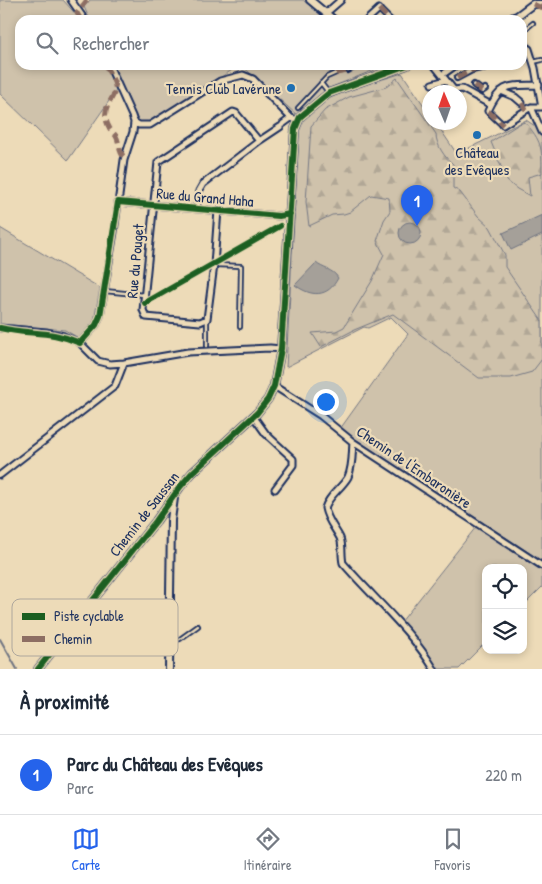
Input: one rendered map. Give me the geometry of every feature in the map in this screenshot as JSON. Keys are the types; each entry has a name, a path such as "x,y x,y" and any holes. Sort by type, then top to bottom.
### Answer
{"street":[{"path":"71,0 82,15"},
{"path":"310,0 328,15"},
{"path":"326,13 341,0"},
{"path":"531,2 542,4"},
{"path":"531,2 542,8"},
{"path":"516,15 531,2"},
{"path":"372,15 379,9 385,15"},
{"path":"527,48 533,62 539,86 542,107 529,109 503,125 488,112 494,98 505,88 539,86"},
{"path":"80,343 96,325 100,316 124,160 133,132 134,122 111,70"},
{"path":"197,209 199,191 203,184 259,141 294,119 328,93 382,70"},
{"path":"438,70 454,90 462,89 491,106"},
{"path":"432,84 445,80 451,70"},
{"path":"457,78 472,70"},
{"path":"134,122 139,125 150,125 220,81 242,74 253,79 294,119 295,128 281,349 275,383"},
{"path":"474,85 482,91 486,89"},
{"path":"501,91 515,97 529,109 542,132"},
{"name":"Rue du Pouget","path":"207,319 200,322 146,316 143,310 158,162 230,112 236,113 259,141"},
{"name":"Rue du Grand Haha","path":"118,202 279,216 290,214"},
{"path":"207,319 214,265 218,210"},
{"path":"0,328 46,332 64,336 80,343 98,361 110,364 188,352 281,349"},
{"path":"0,475 115,386 124,363"},
{"name":"Chemin de Saussan","path":"94,599 156,521 180,487 192,473 253,416 268,399 275,383"},
{"name":"Chemin de l'Embaronière","path":"275,383 353,442 542,566"},
{"path":"253,416 266,434 294,461 275,489"},
{"path":"353,442 352,464 348,476 342,485 331,495 325,508 329,520 341,540 343,563 411,635 434,669"},
{"path":"170,599 171,520 175,495"},
{"name":"Chemin de Saussan","path":"156,521 171,520"},
{"name":"Chemin de Saussan","path":"38,669 48,656"},
{"path":"169,656 169,669"}],"lane":[{"path":"527,28 532,23"},
{"path":"533,62 542,60"},
{"path":"298,108 327,77 336,73"},
{"path":"321,83 328,93"},
{"path":"214,265 242,266 240,327"},
{"path":"105,291 144,295"},
{"path":"207,319 207,346"},
{"path":"178,639 198,626"}],"shaded area":[{"path":"527,36 538,55 542,71 529,70 527,65"},
{"path":"542,215 542,235 511,250 503,233"},
{"path":"410,222 418,225 421,233 418,241 410,244 402,241 399,233 402,225"},
{"path":"316,263 338,278 334,285 319,294 307,292 295,285"}],"green space":[{"path":"0,0 63,0 76,15 15,15 15,70 109,70 118,88 68,160 0,94"},
{"path":"90,0 303,0 322,15 88,15 84,7"},
{"path":"114,70 232,70 151,122 143,123 137,119"},
{"path":"247,70 374,70 327,89 297,115"},
{"path":"402,73 422,103 422,130 441,130 457,154 526,120 538,128 542,139 542,561 340,429 408,334 391,317 368,328 364,327 286,367 299,126 306,115 317,106 330,98"},
{"path":"397,78 422,114 422,130 433,130 436,134 442,151 453,164 453,188 460,192 478,216 490,227 505,255 505,267 542,321 542,359 532,372 511,378 479,378 393,314 354,330 321,347 312,333 336,331 344,327 372,281 384,254 377,241 384,220 390,211 389,198 371,195 350,212 332,215 309,226 306,202 311,126 325,110 349,97 386,87"},
{"path":"525,122 538,140 542,157 542,173 528,177 530,196 507,181 491,142"},
{"path":"0,228 100,288 94,321 80,339 65,330 0,324"},
{"path":"476,527 542,569 542,587 527,602 527,564 482,564 482,646 459,669 436,669 423,647 401,622"}],"waterway":[{"path":"0,639 17,669"}],"marked path":[{"path":"78,15 77,13 87,0"},
{"path":"533,4 542,8"},
{"path":"379,9 385,15"},
{"path":"108,70 115,86 115,91 107,109 106,120 116,136 124,157"},
{"path":"457,78 472,70"},
{"path":"336,73 348,71"},
{"path":"474,85 482,91 485,89"},
{"path":"522,103 526,110"},
{"path":"488,111 503,125"}],"cycle path":[{"path":"94,599 156,521 180,487 192,473 257,413 268,399 274,386 281,349 295,129 300,117 329,93 393,70"},
{"path":"0,328 50,334 80,343 96,325 100,316 118,202 279,216 290,214"},
{"path":"145,303 280,226"},
{"path":"38,669 48,656"}],"place":[{"name":"Tennis Club Lavérune","path":"291,88"},
{"name":"Château des Evêques","path":"477,135"},
{"name":"Parc du Château des Evêques","path":"417,226"}]}
